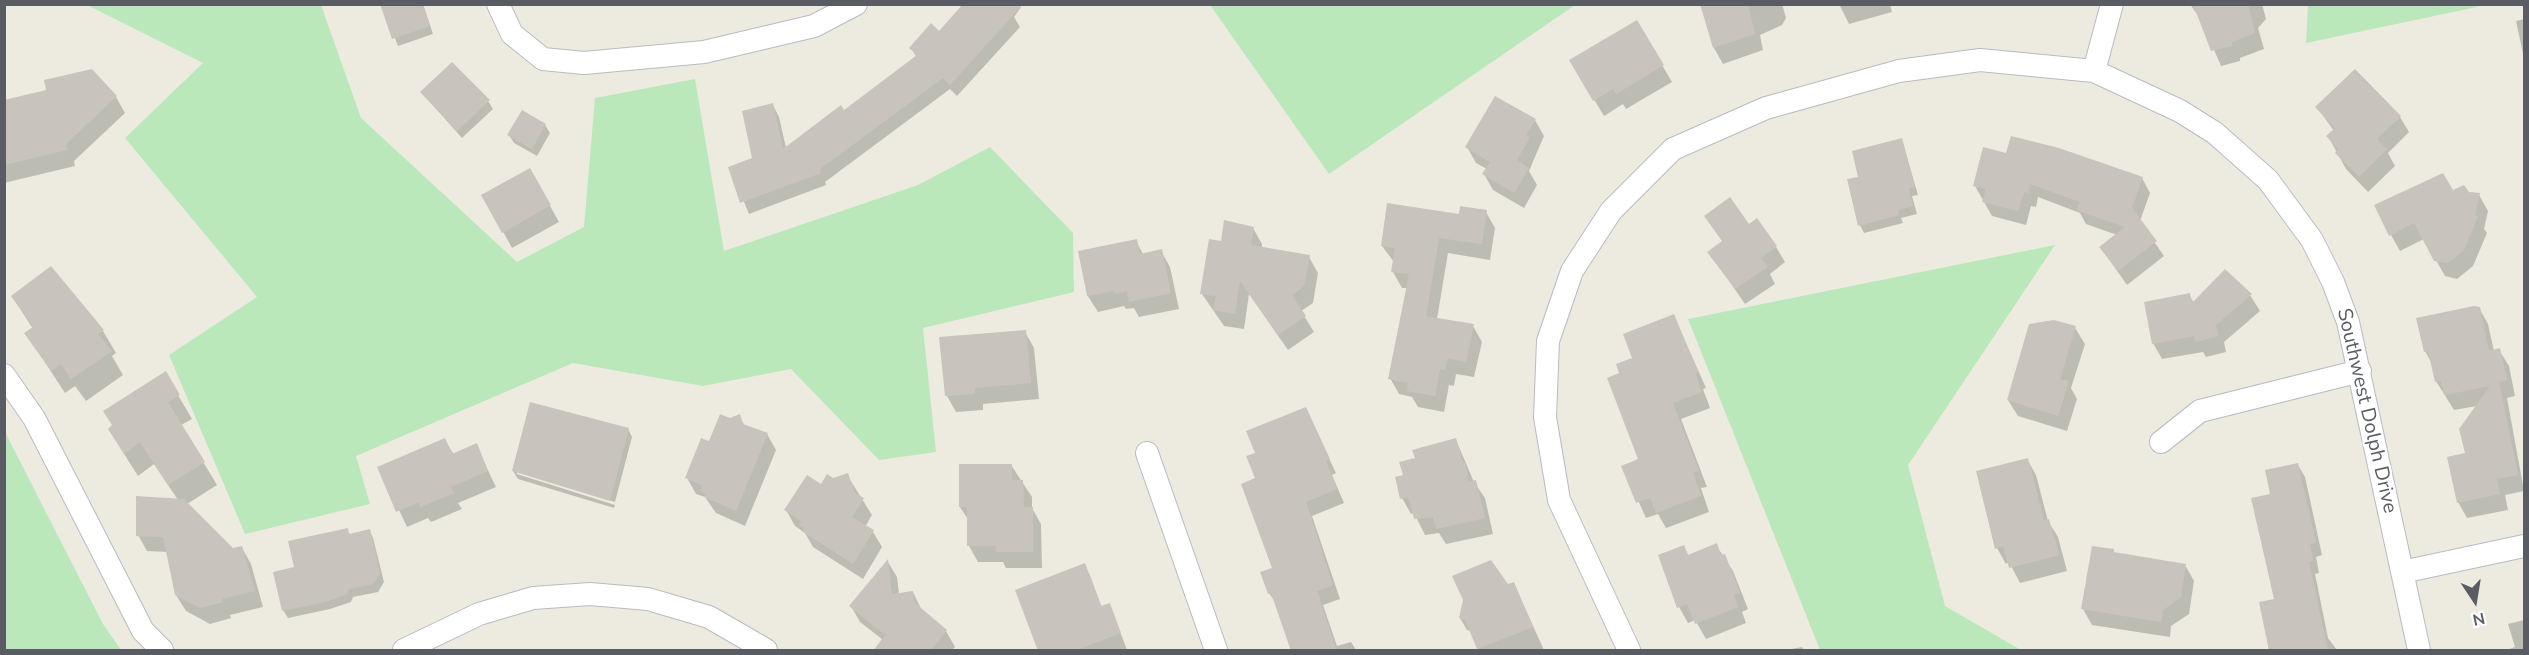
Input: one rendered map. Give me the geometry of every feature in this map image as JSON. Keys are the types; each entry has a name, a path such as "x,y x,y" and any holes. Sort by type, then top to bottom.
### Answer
{"street":[{"path":"498,4 512,34 543,59 585,63 704,52 814,26 856,4"},
{"path":"2094,71 2112,4"},
{"name":"Southwest Dolph Drive","path":"1629,651 1559,500 1545,417 1548,341 1572,271 1611,211 1673,149 1766,108 1899,71 1980,60 2094,71 2180,111 2215,134 2268,180 2312,240 2333,282 2348,322 2419,651"},
{"path":"2161,442 2200,411 2360,371"},
{"path":"4,375 34,418 119,589 143,631 162,651"},
{"path":"1147,453 1216,651"},
{"path":"2402,572 2524,546"},
{"path":"404,651 479,614 533,598 590,594 648,599 709,616 766,651"}],"green space":[{"path":"87,5 321,5 361,118 517,262 584,227 595,98 695,79 724,251 918,185 990,147 1073,233 1074,292 923,328 936,452 879,460 791,369 703,386 573,363 356,456 370,504 245,534 169,355 257,297 125,138 203,63"},
{"path":"1210,5 1575,5 1329,174"},
{"path":"2308,5 2476,5 2477,7 2306,43"},
{"path":"2055,245 1908,465 1945,606 2021,650 1820,650 1688,319"},
{"path":"4,430 103,624 121,650 5,650"}],"building":[{"path":"380,4 422,4 430,26 392,39"},
{"path":"963,4 1023,4 950,85 943,78 820,169 821,173 740,203 728,167 752,158 742,111 773,103 783,149 841,105 844,110 917,55 909,48 931,23 939,31"},
{"path":"1700,4 1748,4 1755,34 1713,48"},
{"path":"2193,4 2248,4 2255,33 2232,42 2232,46 2211,51"},
{"path":"1637,20 1664,65 1616,94 1613,89 1593,101 1569,60"},
{"path":"452,62 490,100 457,131 420,92"},
{"path":"92,69 117,96 66,144 67,150 4,165 4,100 46,90 44,80"},
{"path":"2355,69 2401,116 2377,139 2387,149 2359,177 2335,153 2338,149 2326,136 2335,128 2315,107"},
{"path":"1495,96 1536,119 1526,135 1530,137 1517,160 1529,168 1514,193 1482,174 1490,162 1465,147"},
{"path":"522,110 546,124 532,149 507,135"},
{"path":"2011,136 2059,148 2143,177 2132,208 2157,241 2118,271 2099,247 2125,227 2076,210 2080,202 2030,184 2029,193 2024,192 2018,211 1982,202 1986,189 1973,186 1983,147 2006,153"},
{"path":"1902,138 1915,187 1909,188 1913,206 1898,210 1899,215 1858,226 1847,179 1858,177 1852,151"},
{"path":"530,168 551,205 502,233 481,195"},
{"path":"2443,173 2453,190 2464,185 2469,192 2480,193 2475,215 2478,216 2464,250 2448,263 2434,261 2414,223 2389,236 2374,205"},
{"path":"1730,197 1749,224 1757,218 1777,246 1761,258 1768,267 1735,289 1707,252 1722,241 1704,216"},
{"path":"1387,203 1459,214 1460,206 1487,210 1482,244 1439,238 1426,316 1474,324 1466,362 1448,358 1445,370 1440,369 1435,396 1407,391 1408,383 1388,379 1409,274 1391,272 1395,248 1381,246"},
{"path":"1224,220 1254,227 1251,245 1310,255 1304,286 1292,295 1306,316 1278,335 1240,281 1235,314 1213,310 1216,296 1200,294 1209,239 1221,241"},
{"path":"1137,239 1140,254 1162,249 1171,293 1129,302 1127,291 1087,296 1078,251"},
{"path":"51,266 104,330 98,334 112,351 71,379 61,364 51,371 24,333 33,327 11,296"},
{"path":"2225,269 2252,294 2216,325 2218,336 2196,342 2194,336 2152,344 2144,302 2190,293 2192,303"},
{"path":"2474,306 2480,307 2489,351 2500,348 2507,380 2499,382 2518,475 2497,479 2500,494 2457,503 2447,457 2465,453 2459,429 2490,386 2444,395 2441,381 2435,382 2428,351 2424,352 2416,318"},
{"path":"1674,314 1698,372 1695,373 1702,392 1673,403 1699,471 1693,472 1701,496 1656,513 1650,498 1636,503 1621,466 1638,459 1607,378 1619,373 1616,364 1632,358 1623,334"},
{"path":"2054,320 2076,326 2060,379 2069,381 2058,416 2007,400 2029,324"},
{"path":"1026,330 1031,383 975,388 975,394 945,396 939,337"},
{"path":"166,371 180,395 168,402 205,462 168,485 140,442 124,454 108,429 112,425 103,411"},
{"path":"530,402 629,428 610,501 512,471"},
{"path":"1306,407 1330,459 1326,461 1337,489 1306,502 1333,585 1317,591 1337,651 1291,651 1271,593 1268,594 1260,572 1272,568 1241,484 1255,478 1246,456 1255,453 1246,431"},
{"path":"720,414 730,418 740,414 743,424 768,433 736,511 705,497 706,494 700,491 702,485 685,478 701,438 709,441"},
{"path":"445,438 452,454 477,443 488,471 451,487 454,493 420,507 419,502 396,512 377,467"},
{"path":"1456,438 1463,462 1466,462 1468,482 1476,480 1485,518 1436,529 1433,517 1414,519 1409,497 1400,499 1395,477 1403,475 1399,462 1415,458 1412,450"},
{"path":"2028,458 2044,520 2049,519 2059,555 2009,568 2003,546 1995,549 1976,471"},
{"path":"2298,463 2316,543 2310,544 2313,561 2309,562 2328,651 2269,651 2259,602 2274,599 2251,498 2270,494 2265,470"},
{"path":"959,464 1012,464 1012,480 1023,480 1024,507 1033,507 1033,552 996,552 996,546 967,546 967,507 959,507"},
{"path":"848,473 855,493 864,498 852,517 874,530 853,564 802,531 805,528 799,525 801,521 784,510 807,475 821,484 827,474 833,478"},
{"path":"136,496 184,499 233,548 242,546 255,591 222,599 223,602 200,608 175,595 163,537 136,536"},
{"path":"348,528 349,534 370,529 380,574 373,584 349,589 347,594 325,602 282,611 273,572 294,567 288,541"},
{"path":"1717,543 1721,555 1725,554 1740,593 1734,595 1738,607 1695,624 1687,604 1677,608 1658,555 1684,545 1688,555"},
{"path":"2092,546 2186,564 2181,597 2163,610 2161,622 2081,609"},
{"path":"888,559 892,594 913,591 914,602 947,630 930,651 873,651 885,635 849,606"},
{"path":"1491,560 1508,584 1514,582 1533,627 1477,649 1465,620 1459,618 1463,600 1452,576"},
{"path":"1085,563 1101,606 1110,603 1121,633 1074,651 1038,651 1015,590"}]}
